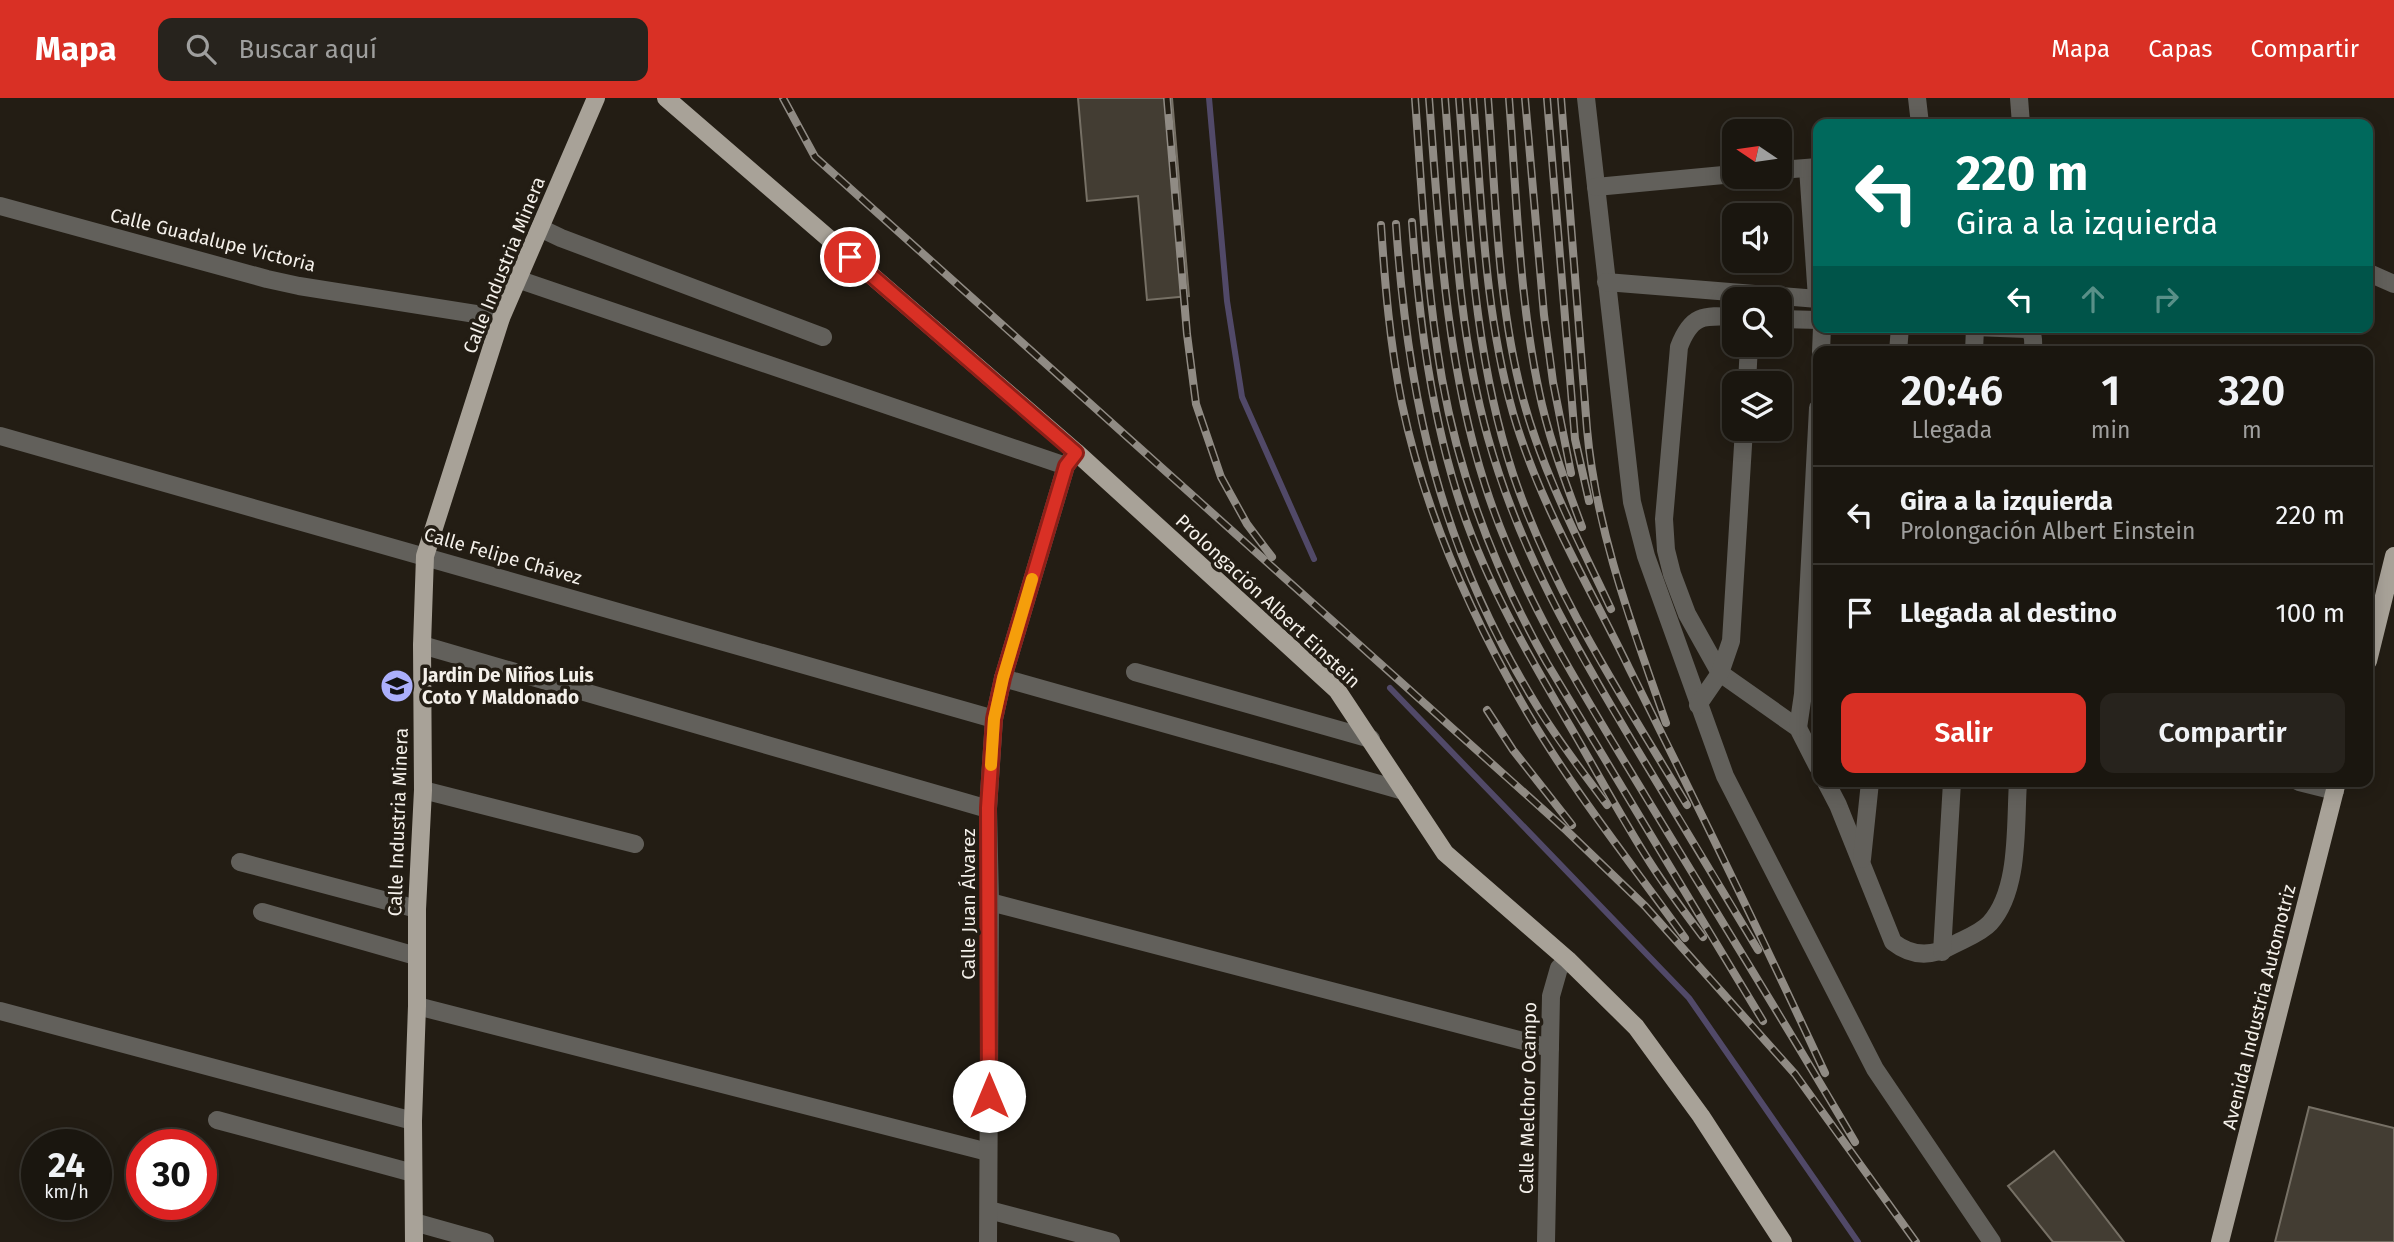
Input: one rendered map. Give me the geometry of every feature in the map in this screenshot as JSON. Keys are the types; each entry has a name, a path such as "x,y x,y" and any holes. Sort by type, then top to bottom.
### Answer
{"main road":[{"name":"Calle Industria Minera","path":"414,1242 413,1121 417,909 423,790 422,645 425,556 502,318 596,98"},
{"name":"Prolongación Albert Einstein","path":"666,98 1071,459 1337,690 1445,853 1568,960 1636,1027 1702,1116 1783,1242"},
{"path":"2373,641 2394,556"},
{"name":"Avenida Industria Automotriz","path":"2220,1242 2336,787"}],"street":[{"path":"1586,98 1632,502 1646,556 1698,705 1725,776 1875,1069 1992,1242"},
{"path":"1917,98 1919,119"},
{"path":"2019,98 2021,119"},
{"path":"1792,169 1813,168"},
{"path":"1596,187 1722,175"},
{"name":"Calle Guadalupe Victoria","path":"0,206 267,279 502,318"},
{"path":"540,228 823,337"},
{"path":"2373,274 2394,284"},
{"path":"517,279 1071,459"},
{"path":"1606,282 1813,298"},
{"path":"1722,317 1697,319 1683,336 1679,347 1664,519 1666,550 1687,614 1720,673 1798,728 1813,757"},
{"path":"1792,319 1813,320"},
{"name":"Calle Felipe Chávez","path":"0,436 994,719"},
{"path":"1698,705 1720,673 1730,647 1743,441"},
{"name":"Calle Juan Álvarez","path":"988,1242 988,808 994,719 1003,678 1071,459"},
{"path":"1798,728 1803,694 1813,503"},
{"path":"422,645 988,808"},
{"path":"1135,672 1371,739"},
{"path":"1003,678 1404,790"},
{"path":"1829,787 1893,942 1915,954 1927,955 1942,952 1989,925 1999,910 2013,869 2018,787"},
{"path":"1861,863 1869,787"},
{"path":"1942,952 1952,787"},
{"path":"423,790 635,844"},
{"path":"240,862 417,909"},
{"path":"990,902 1550,1048"},
{"path":"262,912 416,956"},
{"name":"Calle Melchor Ocampo","path":"1546,1242 1553,985 1559,968 1568,960"},
{"path":"417,1006 988,1152"},
{"path":"0,1012 413,1121"},
{"path":"218,1121 413,1173"},
{"path":"989,1210 1111,1242"},
{"path":"414,1222 485,1242"}],"building":[{"path":"1078,98 1172,98 1189,296 1147,300 1138,196 1087,201"},
{"path":"2309,1107 2394,1128 2394,1242 2275,1242"},
{"path":"2054,1151 2124,1242 2053,1242 2008,1186"}],"waterway":[{"path":"1209,98 1227,301 1242,397 1314,559"},
{"path":"1390,688 1689,998 1858,1242"}],"railway":[{"path":"783,98 815,157 1567,831 1645,906 1795,1074 1916,1242"},
{"path":"1167,98 1187,334 1196,404 1221,477 1247,524 1272,557"},
{"path":"1415,98 1428,274 1442,379 1459,453 1482,526 1512,596 1547,663 1763,1021"},
{"path":"1429,98 1452,342 1472,438 1500,527 1556,646 1855,1142"},
{"path":"1445,98 1454,227 1469,354 1501,481 1534,561 1572,638 1758,950"},
{"path":"1459,98 1470,240 1481,335 1489,382 1513,474 1529,518 1569,603 1614,685 1687,805"},
{"path":"1473,98 1490,296 1503,374 1524,446 1565,543 1704,819 1825,1073"},
{"path":"1488,98 1503,288 1514,362 1531,426 1551,480 1611,609"},
{"path":"1509,98 1520,252 1534,367 1550,436 1582,527"},
{"path":"1525,98 1544,315 1553,382 1571,473"},
{"path":"1547,98 1575,439 1589,501"},
{"path":"1561,98 1587,429 1598,505 1618,579 1666,723"},
{"path":"1412,222 1418,295 1434,403 1451,474 1472,538 1510,620 1539,673 1630,830 1703,937"},
{"path":"1396,224 1409,352 1420,412 1452,529 1474,586 1502,644 1542,715 1607,805"},
{"path":"1381,225 1388,315 1402,404 1423,485 1452,563 1506,676 1545,742 1685,938"},
{"path":"1487,710 1513,750 1572,825"}],"slow traffic":[{"path":"991,765 994,719 1003,678 1032,579"}],"place":[{"name":"Jardin De Niños Luis Coto Y Maldonado","path":"397,686"}],"route":[{"path":"850,257 1076,453 1066,466 1003,678 994,719 988,808 989,1096"}]}
